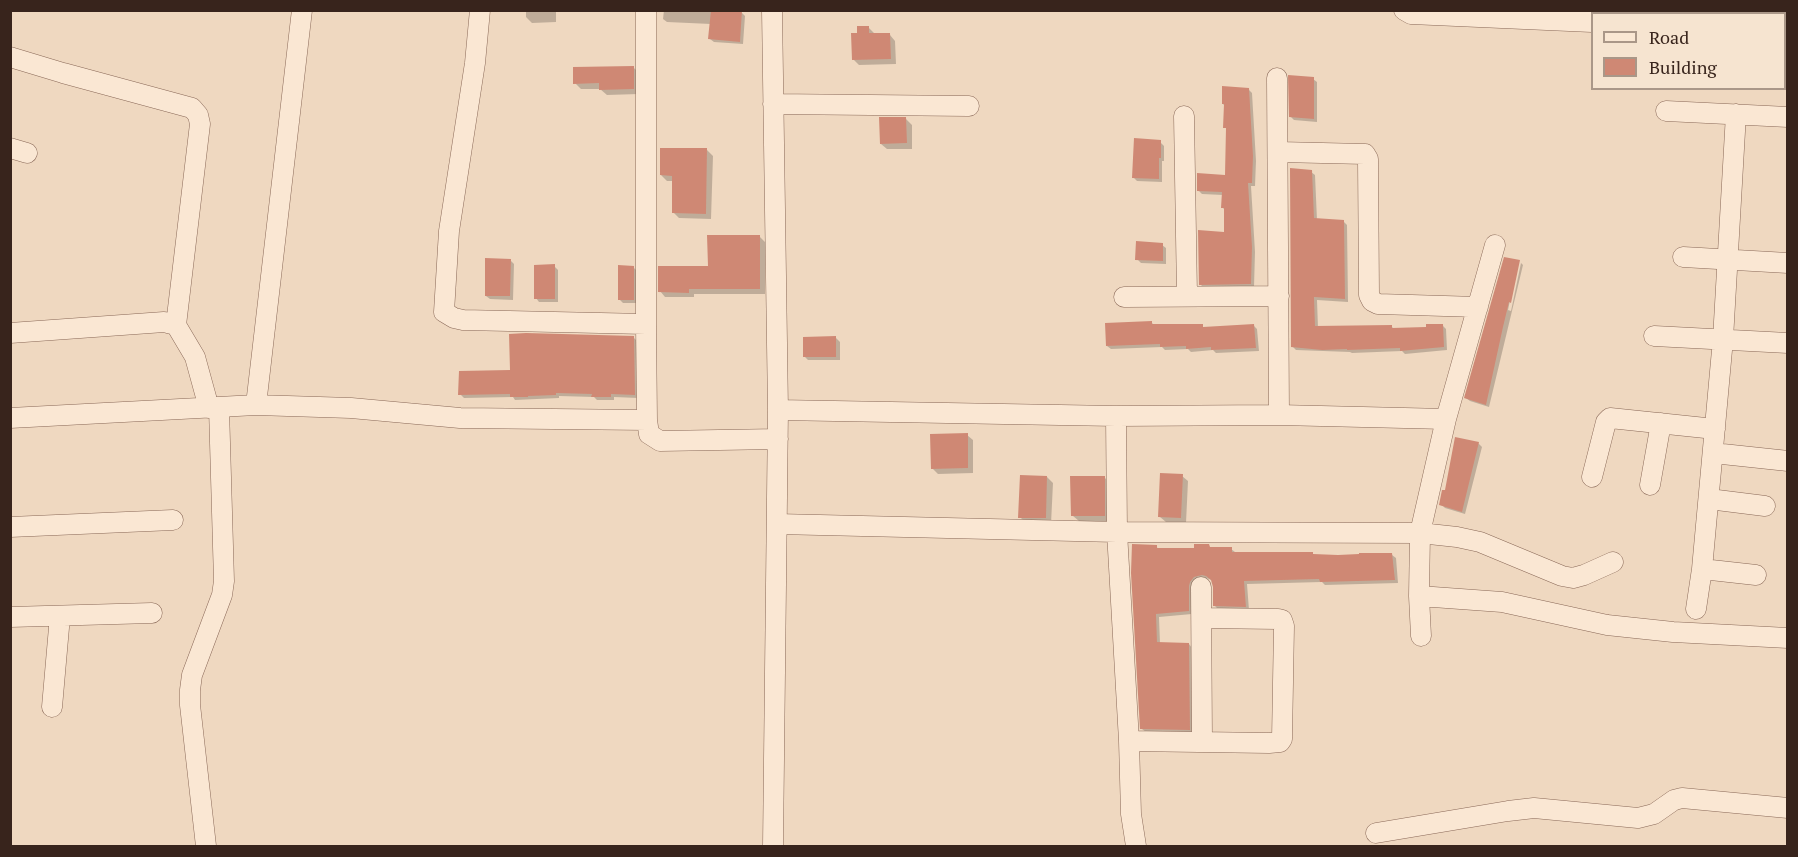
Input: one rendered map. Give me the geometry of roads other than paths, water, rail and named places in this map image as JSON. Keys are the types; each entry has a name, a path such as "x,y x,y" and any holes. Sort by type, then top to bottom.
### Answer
{"street":[{"path":"256,405 302,10"},
{"path":"480,10 475,63 449,231 444,312 463,320 645,324"},
{"path":"646,10 645,324 649,434 660,441 778,439"},
{"path":"772,10 778,410 773,846"},
{"path":"1404,10 1411,14 1591,22"},
{"path":"10,57 192,108 198,115 200,124 176,325 195,357 214,408 224,580 222,595 192,675 190,690 206,846"},
{"path":"1277,78 1279,415"},
{"path":"773,104 969,106"},
{"path":"1666,111 1788,117"},
{"path":"1696,609 1702,569 1723,339 1736,114"},
{"path":"1184,116 1186,295"},
{"path":"1278,152 1365,154 1368,159 1369,296 1372,301 1378,304 1478,307"},
{"path":"1421,636 1420,533 1446,419 1495,245"},
{"path":"1683,256 1788,262"},
{"path":"1124,297 1279,296"},
{"path":"10,333 164,322 176,325"},
{"path":"1654,336 1788,343"},
{"path":"10,418 256,405 351,408 459,418 647,420"},
{"path":"778,410 1446,419"},
{"path":"1116,416 1116,532 1130,741 1131,814 1136,846"},
{"path":"1592,477 1608,420 1612,417 1715,429"},
{"path":"1650,485 1661,423"},
{"path":"1713,453 1788,461"},
{"path":"1708,499 1765,506"},
{"path":"10,527 173,520"},
{"path":"777,524 1116,532 1420,533 1480,542 1562,576 1574,578 1613,562"},
{"path":"1702,569 1756,575"},
{"path":"1201,587 1202,741"},
{"path":"1419,596 1502,602 1607,625 1673,632 1788,638"},
{"path":"10,617 153,613"},
{"path":"52,707 60,616"},
{"path":"1130,741 1280,742 1284,626 1282,620 1202,618"},
{"path":"1376,833 1534,808 1638,818 1654,814 1674,800 1682,798 1788,808"}]}
